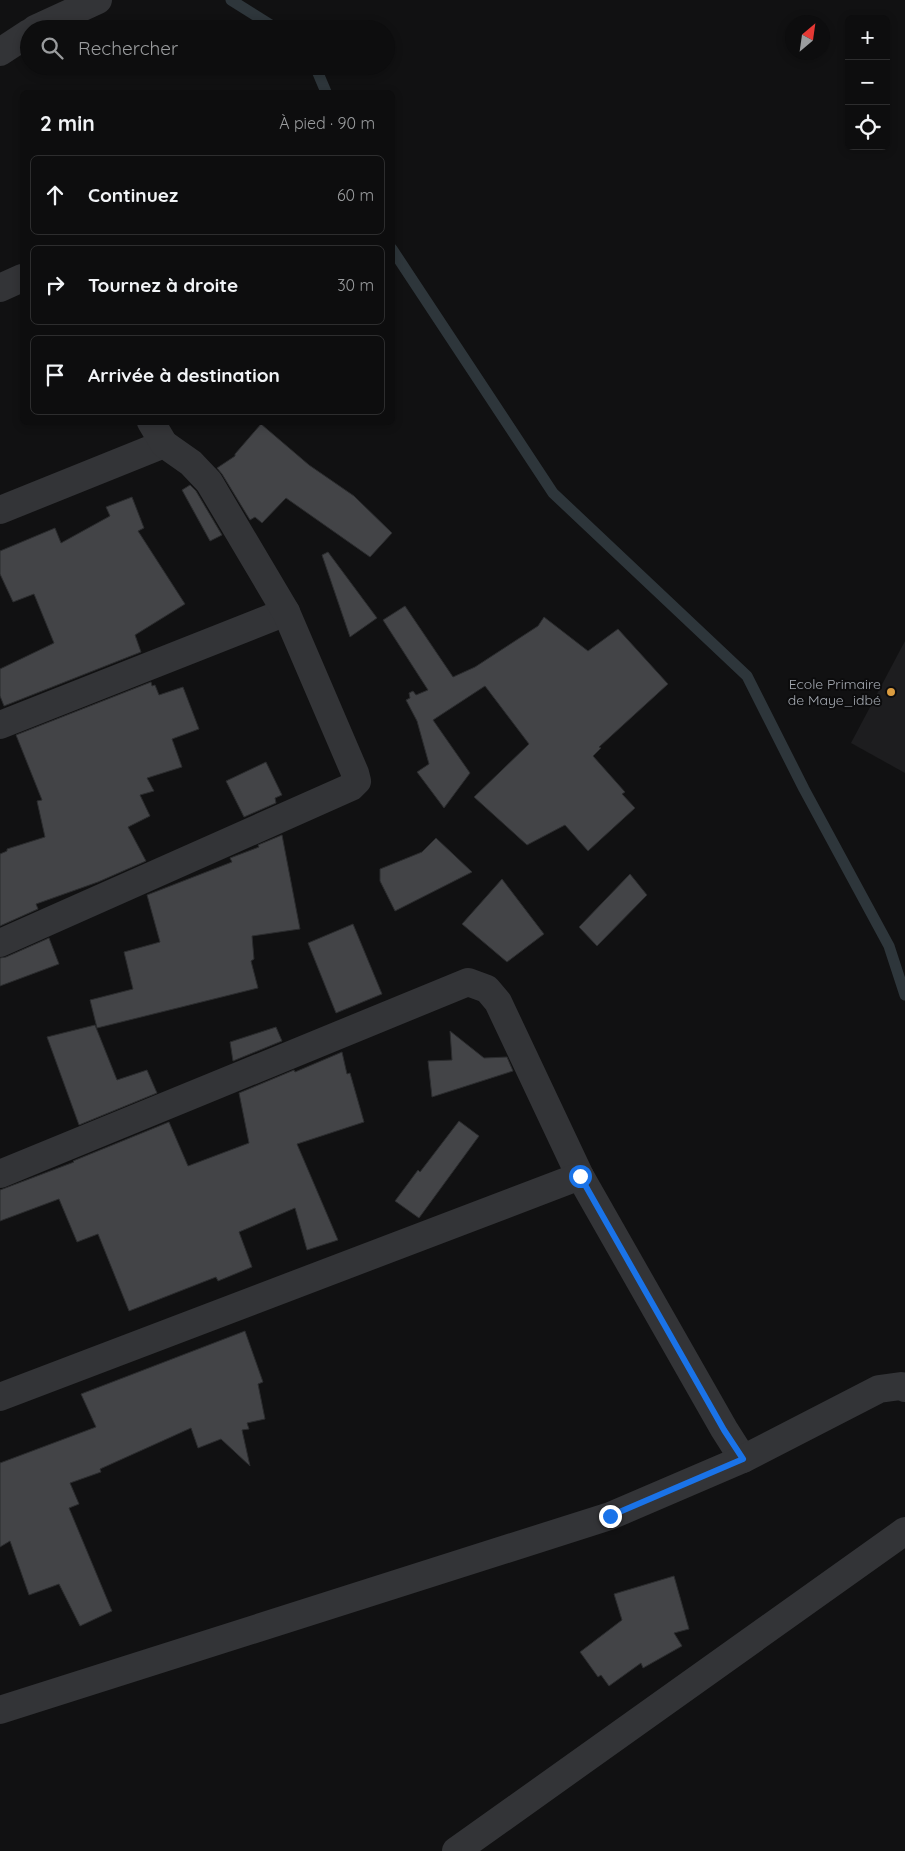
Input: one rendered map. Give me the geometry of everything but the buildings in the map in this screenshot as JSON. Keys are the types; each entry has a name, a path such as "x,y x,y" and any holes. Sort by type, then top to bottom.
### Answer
{"street":[{"path":"55,20 98,0"},
{"path":"0,52 20,39"},
{"path":"0,288 20,279"},
{"path":"0,510 158,433 210,482 286,612 357,781 351,787 0,943"},
{"path":"0,725 286,612"},
{"path":"0,1174 468,982 487,989 498,1002 580,1176 724,1430 743,1459"},
{"path":"0,1397 580,1176"},
{"path":"0,1710 610,1516 743,1459 879,1389 901,1386 905,1388"},
{"path":"456,1851 905,1531"}],"shaded area":[{"name":"Ecole Primaire de Maye_idbé","path":"905,641 905,773 851,743"}],"waterway":[{"path":"231,0 263,20"},
{"path":"319,75 325,90"},
{"path":"395,254 553,493 747,676 804,789 889,946 905,995"}],"place":[{"name":"Ecole Primaire de Maye_idbé","path":"891,692"}],"route":[{"path":"580,1176 724,1430 743,1459 610,1516"}]}
